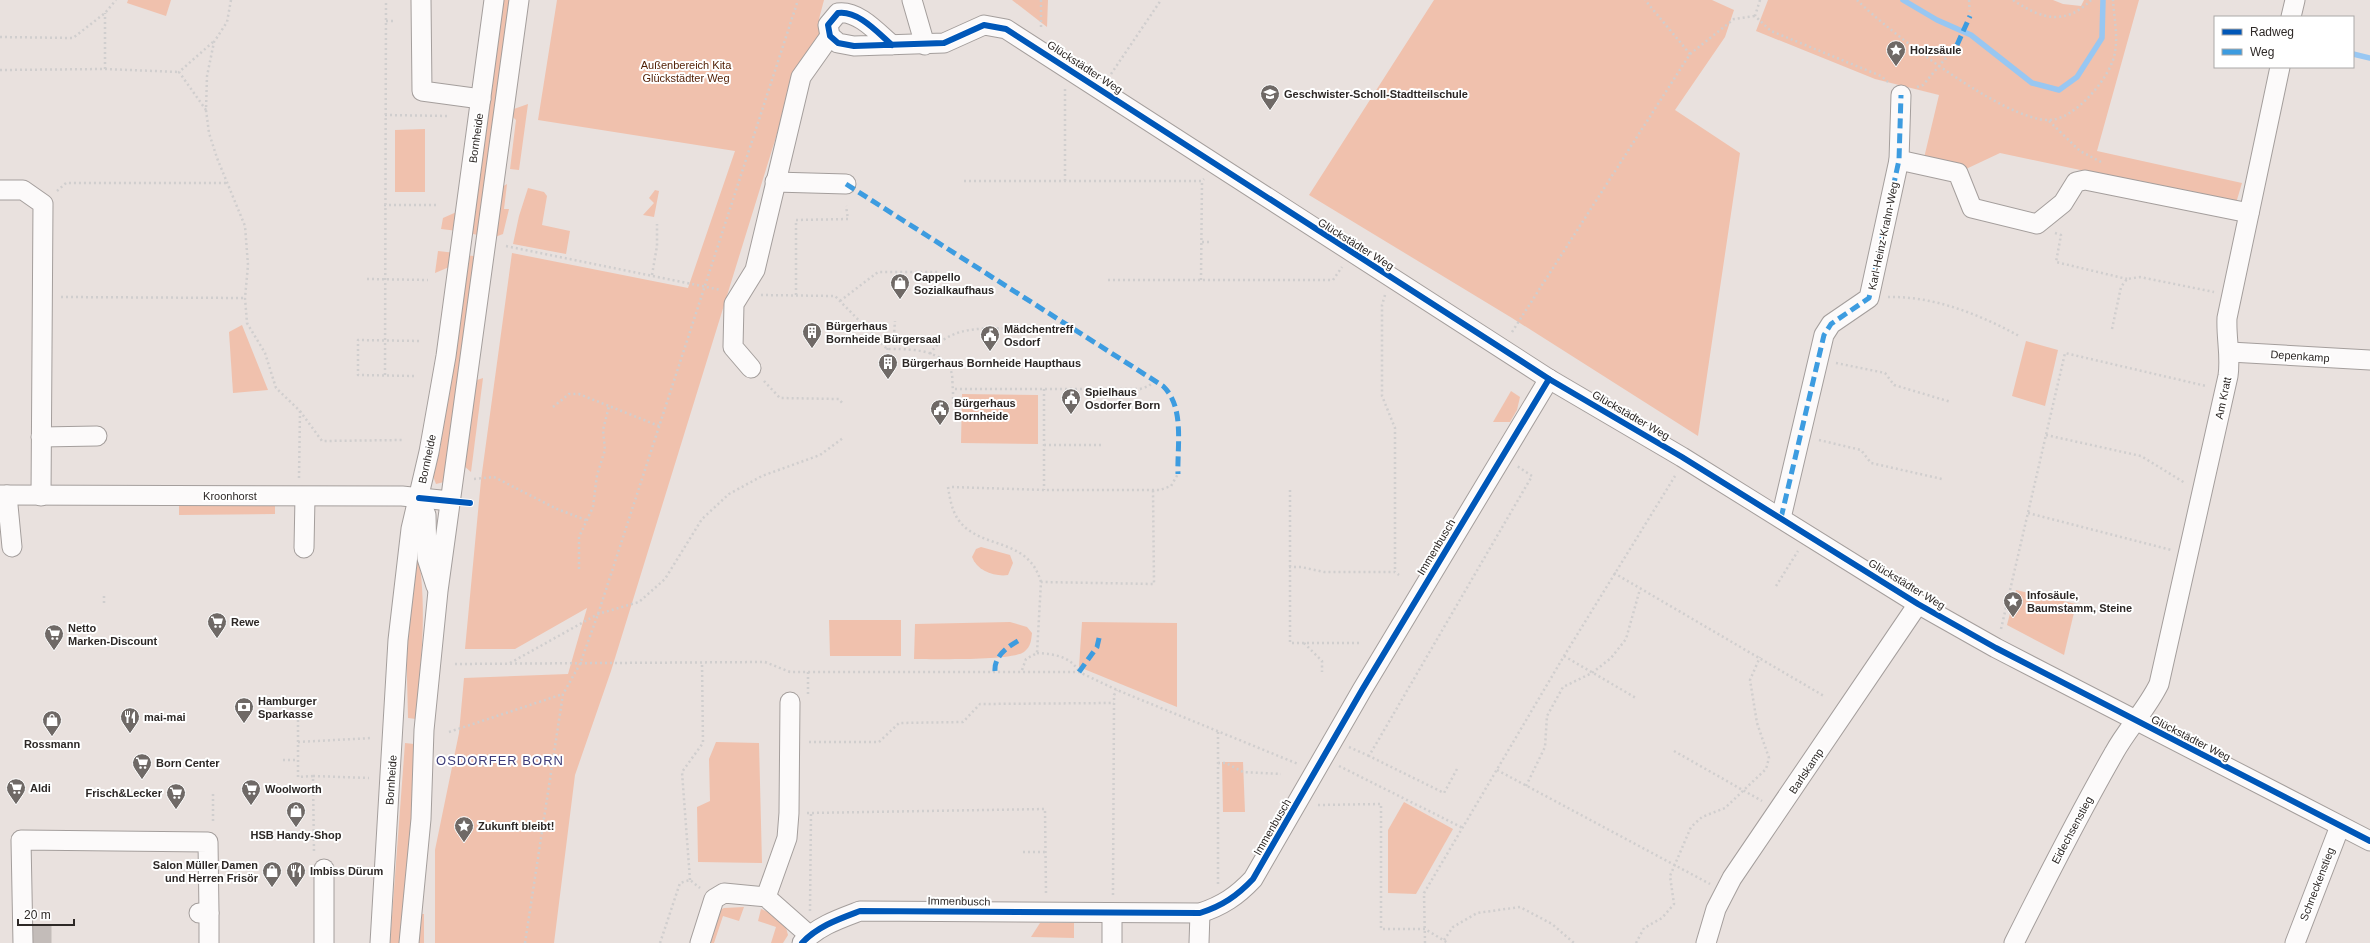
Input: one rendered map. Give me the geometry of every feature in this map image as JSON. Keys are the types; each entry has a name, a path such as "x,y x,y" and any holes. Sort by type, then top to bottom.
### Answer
{"street":[{"path":"421,0 422,91 481,100"},
{"name":"Bornheide","path":"380,943 398,640 411,529 429,452 446,356 494,0"},
{"path":"409,943 421,819 424,730 438,591 519,0"},
{"path":"912,0 925,45"},
{"path":"2291,16 2295,0"},
{"path":"751,368 733,347 734,304 755,270 801,77 830,36 828,30 830,20 842,12 866,23 892,46"},
{"name":"Glückstädter Weg","path":"830,36 842,45 925,45 953,41 984,25 1006,29 1549,379 1682,457 1918,604 1996,648 2135,721 2370,841"},
{"name":"Am Kratt","path":"2135,721 2153,697 2159,684 2228,376 2230,352 2226,332 2227,318 2280,68"},
{"name":"Karl-Heinz-Krahn-Weg","path":"1781,518 1824,335 1831,324 1869,298 1899,160 1901,94"},
{"path":"1899,160 1958,173 1972,208 2037,224 2062,203 2076,182 2085,180 2250,212"},
{"path":"775,182 846,184"},
{"path":"0,190 23,190 43,204 41,496"},
{"name":"Depenkamp","path":"2230,352 2370,360"},
{"name":"Immenbusch","path":"806,939 832,921 860,911 1200,913 1218,907 1237,895 1253,879 1318,765 1549,379"},
{"path":"41,437 97,436"},
{"path":"4,495 12,547"},
{"name":"Kroonhorst","path":"4,495 419,498 450,501"},
{"path":"302,497 304,548"},
{"path":"419,498 426,515 427,558 438,591"},
{"name":"Barlskamp","path":"1706,943 1716,909 1732,878 1918,604"},
{"path":"766,897 787,838 789,813 790,702"},
{"name":"Eidechsenstieg","path":"2014,943 2079,815 2125,734 2135,721"},
{"name":"Schneckenstieg","path":"2294,943 2340,826"},
{"path":"23,943 21,840 208,842 204,913 209,943"},
{"path":"319,863 324,943"},
{"path":"700,943 714,899 724,893 766,897 806,939"},
{"path":"1112,913 1112,943"},
{"path":"1199,943 1200,913"}],"path":[{"path":"0,37 73,38 105,13 116,0"},
{"path":"0,70 105,69 179,72 214,42 227,22 231,0"},
{"path":"385,375 384,205 386,0"},
{"path":"525,943 563,694 580,664 598,614 703,285 798,0"},
{"path":"1110,76 1161,0"},
{"path":"1645,0 1690,54"},
{"path":"1754,16 1760,0"},
{"path":"1857,0 1876,19 1940,66 1983,94 2026,116 2049,121 2070,114 2088,98 2109,68 2115,52 2113,0"},
{"path":"1969,0 1970,16"},
{"path":"2013,0 2024,8 2047,17 2061,18 2075,14 2091,0"},
{"path":"105,13 105,69"},
{"path":"1512,332 1690,54 1734,19 1754,16 1771,31 1881,76 1901,94 1923,85 1957,46"},
{"path":"386,21 395,21"},
{"path":"214,42 207,76 206,110 209,133 227,183 245,226 248,265 245,298 247,323 265,353 276,388 300,411 322,441 404,440"},
{"path":"179,72 206,110"},
{"path":"1065,88 1065,181"},
{"path":"385,115 450,116"},
{"path":"2049,121 2080,151 2094,160 2108,165"},
{"path":"1201,280 1202,182 1204,178"},
{"path":"964,181 1202,182"},
{"path":"43,204 66,183 227,183"},
{"path":"384,205 439,205"},
{"path":"796,295 796,220 848,219 846,206"},
{"path":"652,275 657,246 657,224"},
{"path":"2037,224 2048,231 2061,235 2056,262 2127,279 2140,277 2220,293"},
{"path":"1202,242 1212,242"},
{"path":"506,246 741,293 835,296 887,348 916,349 939,358 951,370 953,404"},
{"path":"1108,280 1332,280 1342,267"},
{"path":"840,301 878,272 939,272"},
{"path":"367,279 428,280"},
{"path":"2112,329 2121,287 2127,279"},
{"path":"1385,294 1382,305 1382,396 1395,428 1395,572"},
{"path":"42,297 245,298"},
{"path":"1869,298 1911,297 1953,307 2019,336"},
{"path":"887,360 887,348 889,340 894,335 895,321"},
{"path":"930,354 935,347 945,339 958,332 974,329 1025,329"},
{"path":"414,376 358,375 358,340 420,341"},
{"path":"1996,648 2065,353 2209,386"},
{"path":"1817,360 1885,373 1894,386 1951,402"},
{"path":"751,368 780,398 839,399 843,404"},
{"path":"953,389 1140,389 1149,386 1154,380"},
{"path":"1044,389 1044,490"},
{"path":"553,407 569,394 579,394 659,426"},
{"path":"579,569 579,537 592,507 597,475 604,450 603,430 609,406"},
{"path":"300,411 302,497"},
{"path":"1800,436 1861,450 1870,463 1942,479"},
{"path":"2046,436 2141,456 2186,484"},
{"path":"509,663 598,614 640,602 665,579 702,519 729,494 762,476 820,455 843,438"},
{"path":"1044,445 1101,445"},
{"path":"1457,769 1444,793 1369,756 1532,476 1501,457"},
{"path":"952,487 1044,490 1166,490 1171,486 1178,474"},
{"path":"1425,943 1424,893 1564,656 1675,476"},
{"path":"474,479 494,477 557,509 586,520"},
{"path":"948,487 954,513 960,522 975,534 1010,546 1032,563 1041,582 1037,653"},
{"path":"1041,582 1154,584 1152,490"},
{"path":"1290,490 1290,643 1359,643"},
{"path":"2028,513 2171,550"},
{"path":"1776,586 1798,551"},
{"path":"1290,567 1301,567 1324,572 1395,572 1399,575"},
{"path":"1614,573 1760,657 1824,696"},
{"path":"1526,786 1545,747 1547,716 1564,687 1592,673 1611,658 1626,639 1640,589"},
{"path":"104,596 104,604"},
{"path":"1304,643 1322,661 1322,672"},
{"path":"1022,670 1026,659 1037,653 1058,655 1076,665 1079,672"},
{"path":"1564,656 1636,698"},
{"path":"1636,943 1644,928 1662,918 1674,904 1670,876 1691,827 1702,817 1725,808 1766,769 1769,758 1757,723 1750,680 1760,657"},
{"path":"455,664 765,662 790,672 1022,670 1079,672 1117,690 1218,732 1290,759 1318,765 1463,828"},
{"path":"702,663 703,743 682,772 690,880 714,899"},
{"path":"1112,913 1114,695 1117,690"},
{"path":"449,732 563,694"},
{"path":"809,742 878,742 899,723 963,722 980,704 1114,704"},
{"path":"298,715 298,777 313,776 369,778"},
{"path":"1218,732 1218,907"},
{"path":"298,742 372,738"},
{"path":"1674,751 1768,804"},
{"path":"283,760 298,760"},
{"path":"1218,763 1226,763 1243,772 1281,774"},
{"path":"1497,770 1675,864 1713,886"},
{"path":"313,776 319,863"},
{"path":"208,842 213,829 213,794"},
{"path":"1296,805 1381,804 1381,929 1425,929 1448,943"},
{"path":"789,813 1045,809 1046,912"},
{"path":"806,939 811,813"},
{"path":"1023,852 1046,852"},
{"path":"660,943 680,883 690,880"},
{"path":"1444,940 1453,927 1477,913 1520,907 1552,924 1574,943"}],"green space":[{"path":"128,0 171,0 166,16 127,3"},
{"path":"500,0 514,0 483,236 468,233"},
{"name":"Außenbereich Kita Glückstädter Weg","path":"557,0 824,0 819,19 821,38 791,77 780,124 611,671 575,775 554,943 435,943 435,850 459,733 464,678 568,674 587,608 515,649 465,649 481,480 512,253 688,288 735,151 538,120"},
{"path":"1012,0 1048,0 1047,27"},
{"path":"1434,0 1712,0 1734,10 1725,37 1675,110 1740,153 1698,436 1512,318 1309,195"},
{"path":"1768,0 2053,0 2063,4 2081,6 2084,0 2139,0 2097,151 2242,183 2236,203 2000,153 1966,169 1924,158 1939,95 1875,79 1756,31"},
{"path":"528,104 519,170 510,169 516,120 510,114 511,110"},
{"path":"425,129 425,192 395,192 395,130"},
{"path":"507,184 504,209 509,209 503,234 495,237 500,188"},
{"path":"528,188 544,192 547,196 542,225 570,231 566,254 513,244 519,216"},
{"path":"655,190 659,191 654,217 643,215 654,203 649,198"},
{"path":"461,210 458,231 441,229 443,218"},
{"path":"438,251 456,253 454,265 435,273"},
{"path":"466,255 480,257 444,482 436,484 433,476 440,449"},
{"path":"242,325 268,390 233,393 229,332"},
{"path":"2026,341 2058,350 2045,406 2012,396"},
{"path":"483,378 471,472 464,466 474,381"},
{"path":"1511,391 1520,397 1517,410 1510,422 1493,422"},
{"path":"962,394 1038,395 1038,444 961,443"},
{"path":"179,500 275,502 275,514 179,515"},
{"path":"981,547 1010,555 1013,563 1008,575 992,574 982,569 974,562 972,557 976,549"},
{"path":"417,557 419,558 423,599 423,619 416,719 408,718 406,637"},
{"path":"2016,590 2076,604 2064,655 2007,625"},
{"path":"829,620 901,620 901,656 830,656"},
{"path":"1010,622 1027,627 1032,633 1031,641 1026,650 1017,655 989,658 914,659 915,624"},
{"path":"1082,622 1177,623 1177,707 1079,667"},
{"path":"716,742 759,743 762,863 698,862 697,807 710,801 709,759"},
{"path":"405,743 414,744 415,820 404,943 390,943"},
{"path":"1222,762 1243,762 1245,812 1223,812"},
{"path":"1404,802 1453,829 1416,894 1388,893 1388,830"},
{"path":"744,907 739,921 723,916 714,943 707,943 717,911 724,908"},
{"path":"761,909 775,915 785,925 788,935 783,943 771,943 776,927 758,921"},
{"path":"421,914 424,914 424,943 418,943"},
{"path":"1040,923 1074,923 1074,938 1031,937"}],"waterway":[{"path":"1903,0 1937,20 1971,35 2032,83 2059,90 2077,77 2102,38 2103,0"},
{"path":"2354,54 2370,58"}],"tunnel":[{"path":"42,921 42,943"}],"marked path":[{"path":"1957,45 1970,16"},
{"path":"1781,518 1824,335 1831,324 1869,298 1899,160 1901,95"},
{"path":"846,184 1163,386 1170,395 1177,416 1179,439 1178,474"},
{"path":"1079,672 1097,647 1100,634"},
{"path":"995,671 997,660 1003,652 1021,639"}],"cycle path":[{"path":"892,45 886,40 880,35 867,23 853,15 838,13 828,25 830,36 838,43 854,46 944,43 984,25 1006,29 1549,379 1682,457 1918,604 1996,648 2370,841"},
{"path":"802,943 822,928 860,911 1200,913 1222,904 1235,895 1253,879 1362,690 1549,379"},
{"path":"419,498 470,503"}],"place":[{"name":"Holzsäule","path":"1896,67"},
{"name":"Geschwister-Scholl-Stadtteilschule","path":"1270,111"},
{"name":"Cappello Sozialkaufhaus","path":"900,300"},
{"name":"Bürgerhaus Bornheide Bürgersaal","path":"812,349"},
{"name":"Mädchentreff Osdorf","path":"990,352"},
{"name":"Bürgerhaus Bornheide Haupthaus","path":"888,380"},
{"name":"Spielhaus Osdorfer Born","path":"1071,415"},
{"name":"Bürgerhaus Bornheide","path":"940,426"},
{"name":"Infosäule, Baumstamm, Steine","path":"2013,618"},
{"name":"Rewe","path":"217,639"},
{"name":"Netto Marken-Discount","path":"54,651"},
{"name":"Hamburger Sparkasse","path":"244,724"},
{"name":"mai-mai","path":"130,734"},
{"name":"Rossmann","path":"52,737"},
{"name":"Born Center","path":"142,780"},
{"name":"Aldi","path":"16,805"},
{"name":"Woolworth","path":"251,806"},
{"name":"Frisch&Lecker","path":"176,810"},
{"name":"HSB Handy-Shop","path":"296,828"},
{"name":"Zukunft bleibt!","path":"464,843"},
{"name":"Salon Müller Damen und Herren Frisör","path":"272,888"},
{"name":"Imbiss Dürum","path":"296,888"}],"district":[{"name":"OSDORFER BORN","path":"500,760"}]}
